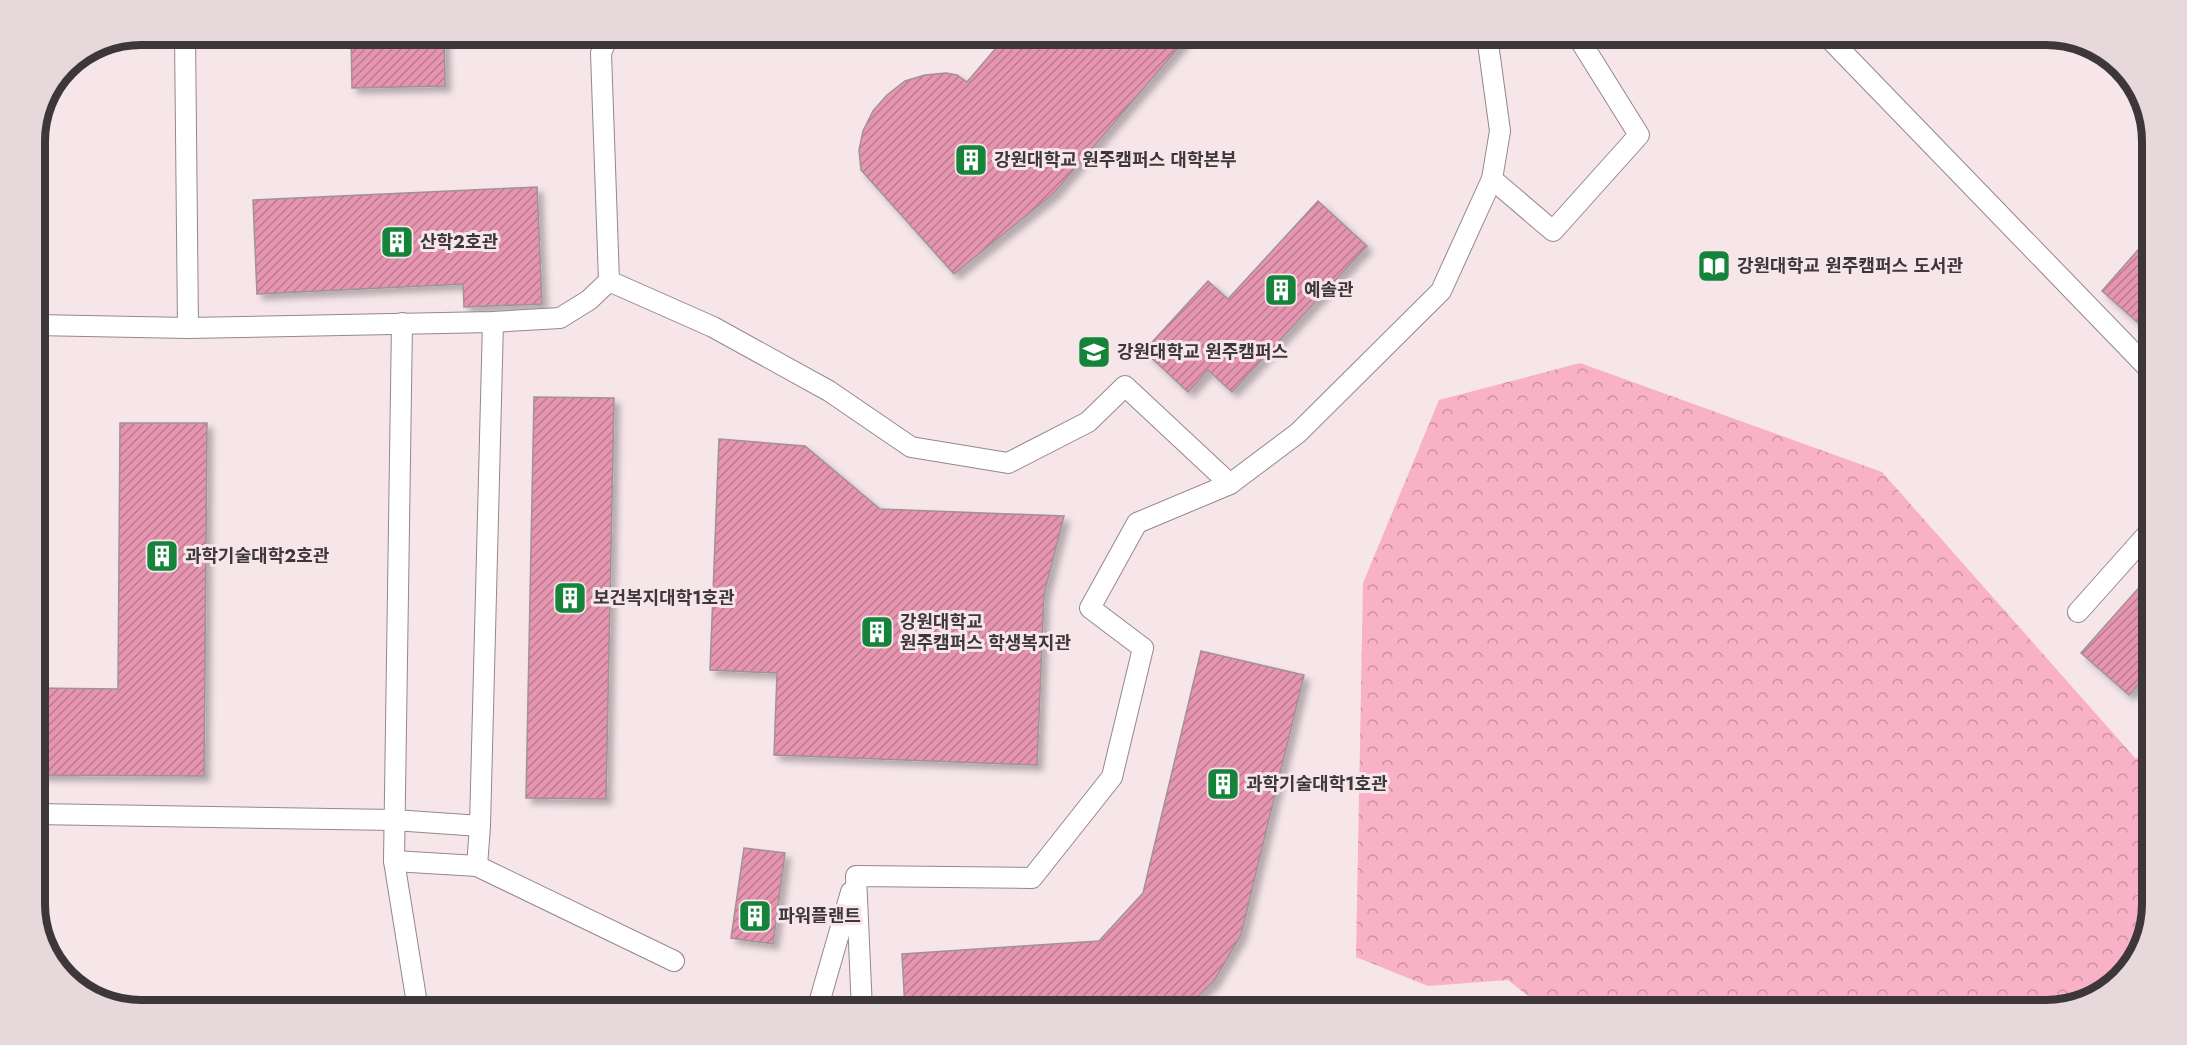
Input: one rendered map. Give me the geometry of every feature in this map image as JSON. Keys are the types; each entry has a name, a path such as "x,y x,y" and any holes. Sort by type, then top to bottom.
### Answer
{"lane":[{"path":"185,45 188,328"},
{"path":"45,325 188,328 560,318 589,300 609,280 601,53 604,45"},
{"path":"856,876 1032,878 1112,777 1143,648 1090,608 1137,524 1230,484 1299,433 1441,291 1492,178 1500,131 1488,45"},
{"path":"1492,178 1553,231 1639,135 1583,45"},
{"path":"1836,45 2142,362"},
{"path":"609,280 713,327 820,385 911,447 1008,463 1088,422 1125,386 1230,484"},
{"path":"477,866 480,826 493,321"},
{"path":"402,323 394,861 416,1000"},
{"path":"2078,612 2142,540"},
{"path":"45,814 394,820 480,826"},
{"path":"394,861 477,866 674,961"},
{"path":"820,1000 856,876"},
{"path":"856,876 862,1000"}],"green space":[{"path":"1580,363 1882,472 2136,759 2142,752 2140,923 2135,941 2118,967 2100,984 2083,993 2046,1000 1533,1000 1508,980 1428,986 1356,957 1363,583 1439,400"}],"building":[{"path":"351,45 444,45 445,86 352,88"},
{"name":"강원대학교 원주캠퍼스 대학본부","path":"999,45 1181,45 1054,193 954,274 861,170 859,150 863,131 873,111 887,95 905,81 925,75 946,73 957,75 967,82"},
{"name":"산학2호관","path":"537,187 542,304 464,307 463,284 257,294 253,200"},
{"name":"예솔관","path":"1318,201 1367,246 1232,392 1208,370 1188,392 1144,351 1208,281 1228,299"},
{"path":"2142,245 2142,326 2102,291"},
{"name":"보건복지대학1호관","path":"534,397 614,398 606,799 526,798"},
{"name":"과학기술대학2호관","path":"120,423 207,423 204,776 45,775 45,688 118,689"},
{"name":"강원대학교 원주캠퍼스 학생복지관","path":"719,439 805,446 880,509 1064,516 1044,594 1037,765 774,755 777,673 710,670"},
{"path":"2142,584 2142,680 2129,695 2081,653"},
{"name":"과학기술대학1호관","path":"1201,651 1304,675 1241,935 1214,981 1194,1000 904,1000 902,954 1099,941 1143,893"},
{"name":"파워플랜트","path":"744,848 785,853 773,944 731,938"},
{"path":"577,999 651,999 651,1000"}],"place":[{"name":"강원대학교 원주캠퍼스 대학본부","path":"971,160"},
{"name":"산학2호관","path":"397,242"},
{"name":"강원대학교 원주캠퍼스 도서관","path":"1714,266"},
{"name":"예솔관","path":"1281,290"},
{"name":"강원대학교 원주캠퍼스","path":"1094,352"},
{"name":"과학기술대학2호관","path":"162,556"},
{"name":"보건복지대학1호관","path":"570,598"},
{"name":"강원대학교 원주캠퍼스 학생복지관","path":"877,632"},
{"name":"과학기술대학1호관","path":"1223,784"},
{"name":"파워플랜트","path":"755,916"}]}
